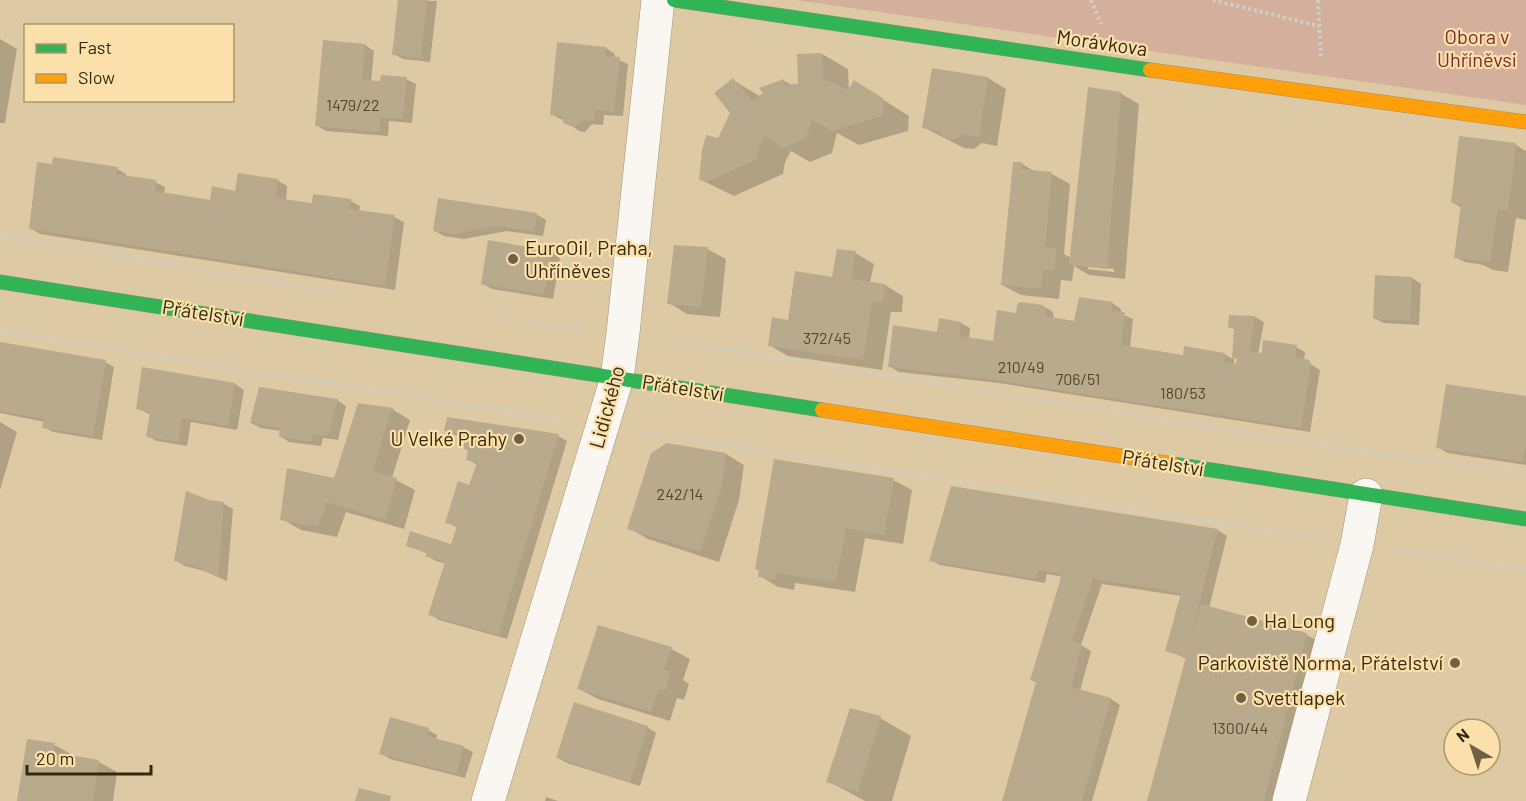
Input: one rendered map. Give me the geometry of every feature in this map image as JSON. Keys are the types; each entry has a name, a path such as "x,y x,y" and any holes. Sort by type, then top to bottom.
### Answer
{"main road":[{"name":"Morávkova","path":"674,0 1526,122"},
{"name":"Přátelství","path":"0,282 1526,519"}],"street":[{"name":"Lidického","path":"488,801 617,378 658,0"},
{"path":"1288,801 1356,544 1366,495"}],"path":[{"path":"1213,0 1319,26"},
{"path":"1318,0 1323,93"},
{"path":"0,235 348,295"},
{"path":"497,318 623,333 1362,451 1526,472"},
{"path":"0,331 1526,569"}],"green space":[{"name":"Obora v Uhříněvsi","path":"795,0 1526,0 1526,105"}],"building":[{"path":"398,0 427,0 421,58 392,55"},
{"path":"323,40 365,44 362,80 380,81 381,75 407,77 403,119 380,117 379,132 315,126"},
{"path":"557,42 606,47 605,56 620,57 614,112 595,110 594,121 583,120 575,127 564,124 561,116 550,115"},
{"path":"822,53 823,78 848,90 854,80 884,99 882,116 832,131 812,119 806,139 782,148 765,136 759,147 757,159 707,182 699,180 706,135 718,138 730,113 714,93 733,78 752,101 763,93 759,88 784,79 785,85 798,84 797,54"},
{"path":"932,68 988,77 979,137 963,134 954,140 944,138 939,131 922,128"},
{"path":"1088,87 1121,92 1107,269 1069,265"},
{"path":"1459,136 1516,143 1508,210 1498,209 1490,262 1454,258 1461,204 1451,203"},
{"path":"53,157 118,167 116,174 156,180 155,191 210,200 212,186 235,191 238,173 278,179 276,198 312,203 313,194 351,199 350,209 395,215 385,286 29,229 37,162 52,164"},
{"path":"1013,162 1022,162 1022,169 1052,172 1045,247 1057,248 1054,271 1043,270 1041,289 1001,285"},
{"path":"438,198 537,213 534,232 497,226 454,234 433,231"},
{"path":"488,240 551,251 544,295 481,284"},
{"path":"674,245 708,247 701,307 667,304"},
{"path":"837,249 856,251 851,279 885,284 883,302 872,302 863,360 768,346 772,317 788,320 795,271 832,277"},
{"path":"1375,275 1412,277 1410,321 1373,319"},
{"path":"1079,297 1113,302 1111,311 1125,312 1121,345 1183,355 1184,346 1225,353 1225,362 1236,364 1237,358 1232,358 1234,328 1228,328 1229,315 1255,316 1249,351 1262,353 1263,340 1297,345 1295,357 1309,360 1311,363 1301,428 988,379 888,367 893,325 937,332 939,318 961,322 959,336 993,341 997,310 1016,313 1020,302 1043,305 1046,308 1045,316 1074,321"},
{"path":"0,342 106,360 93,436 42,428 44,419 0,411"},
{"path":"142,367 235,383 228,426 182,418 178,442 146,437 150,412 136,409"},
{"path":"1446,384 1526,396 1526,444 1523,462 1436,448"},
{"path":"259,387 338,399 328,436 313,434 312,442 279,437 280,428 250,423"},
{"path":"358,403 394,408 391,410 373,471 397,478 385,520 327,502 318,527 280,520 287,468 334,478"},
{"path":"447,417 559,434 498,635 428,615 445,562 425,556 427,553 406,546 410,531 451,544 457,526 445,523 458,481 469,485 477,463 466,460 468,450 464,449 464,435 444,431"},
{"path":"667,443 726,453 721,489 700,552 627,529 651,453"},
{"path":"774,459 894,478 884,535 846,528 836,582 777,573 776,580 758,577 759,570 755,569"},
{"path":"951,486 1218,529 1192,632 1201,604 1307,633 1264,801 1147,801 1186,657 1165,651 1181,593 1093,579 1072,640 1082,644 1071,687 1111,698 1082,801 1002,801 1036,682 1030,680 1062,574 1038,570 1036,579 929,561"},
{"path":"186,491 209,500 224,502 218,577 194,566 174,561"},
{"path":"598,625 672,647 664,669 671,672 665,691 659,689 651,712 577,689"},
{"path":"574,702 648,726 630,782 556,758"},
{"path":"850,708 881,716 858,792 826,782"},
{"path":"390,717 429,728 427,736 464,746 456,774 379,754"},
{"path":"27,739 55,743 53,752 99,760 93,801 17,801"},
{"path":"359,788 391,796 390,801 355,801"}],"traffic: fast":[{"path":"674,0 1150,70"},
{"path":"0,282 822,410"},
{"path":"1173,464 1526,519"}],"traffic: slow":[{"path":"1150,70 1526,122"},
{"path":"822,410 1173,464"}],"place":[{"name":"EuroOil, Praha, Uhříněves","path":"513,259"},
{"name":"U Velké Prahy","path":"519,439"},
{"name":"Ha Long","path":"1252,621"},
{"name":"Parkoviště Norma, Přátelství","path":"1455,663"},
{"name":"Svettlapek","path":"1241,698"}]}
